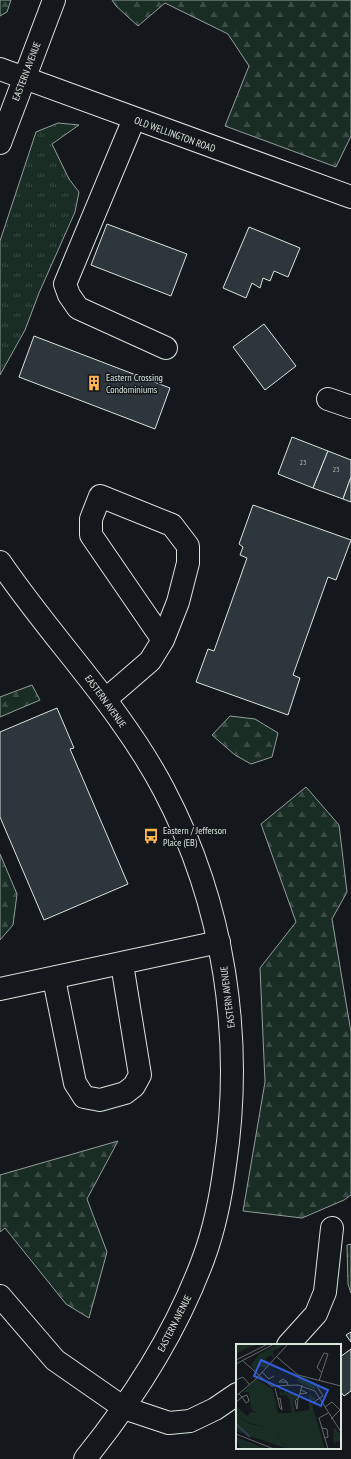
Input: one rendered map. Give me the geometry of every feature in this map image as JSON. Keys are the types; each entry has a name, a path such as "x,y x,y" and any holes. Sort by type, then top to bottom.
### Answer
{"street":[{"name":"EASTERN AVENUE","path":"0,143 54,0"},
{"name":"OLD WELLINGTON ROAD","path":"0,68 134,119 351,197"},
{"path":"134,119 65,284 69,296 78,308 166,348"},
{"path":"328,399 351,407"},
{"path":"106,699 150,661 163,640 178,602 188,563 188,546 172,525 100,496 91,519 91,534 163,640"},
{"name":"EASTERN AVENUE","path":"0,562 25,599 106,699 152,770 183,830 198,869 219,942 227,987 231,1034 232,1083 230,1131 215,1224 205,1256 184,1304 154,1364 124,1408 85,1459"},
{"path":"0,990 219,942"},
{"path":"54,979 75,1083 84,1097 100,1100 124,1093 134,1086 140,1075 122,964"},
{"path":"289,1344 316,1314 325,1292 332,1228"},
{"path":"0,1296 55,1360 124,1408 169,1423 190,1421 216,1409 236,1395"}],"green space":[{"path":"0,0 11,0 7,12 0,16"},
{"path":"112,0 351,0 351,136 336,167 225,126 249,66 228,34 165,3 138,26 116,6"},
{"path":"58,123 79,125 52,144 69,179 79,192 75,212 39,293 25,330 0,375 0,241 36,132"},
{"path":"32,685 40,700 0,717 0,697"},
{"path":"230,716 255,719 278,733 272,757 251,764 235,755 212,735"},
{"path":"306,787 339,825 347,892 332,919 351,1032 351,1195 344,1200 302,1218 243,1211 265,1082 260,968 296,922 261,824"},
{"path":"0,854 17,894 13,925 0,940"},
{"path":"118,1141 87,1199 107,1252 89,1318 66,1304 5,1228 0,1232 0,1175"},
{"path":"351,1244 351,1293 348,1284 347,1245"}],"building":[{"path":"107,224 187,254 171,296 91,265"},
{"path":"249,227 300,248 288,277 274,271 270,281 263,278 260,288 252,283 246,298 223,288"},
{"path":"264,324 296,366 265,390 233,347"},
{"name":"Eastern Crossing Condominiums","path":"34,336 170,388 155,429 19,377"},
{"path":"292,437 328,451 313,488 278,474"},
{"path":"328,451 351,460 351,477 343,499 313,488"},
{"path":"351,477 351,502 343,499"},
{"path":"253,505 351,540 336,580 328,577 293,675 300,678 288,715 196,682 208,649 214,651 247,558 240,555 243,547 239,544"},
{"path":"57,708 74,748 70,749 128,884 44,920 0,817 0,732"},
{"path":"351,1332 351,1342 346,1335"},
{"path":"351,1349 351,1391 344,1396 341,1392 341,1356"}],"place":[{"name":"Eastern Crossing Condominiums","path":"94,383"},
{"name":"Eastern / Jefferson Place (EB)","path":"151,836"}]}
